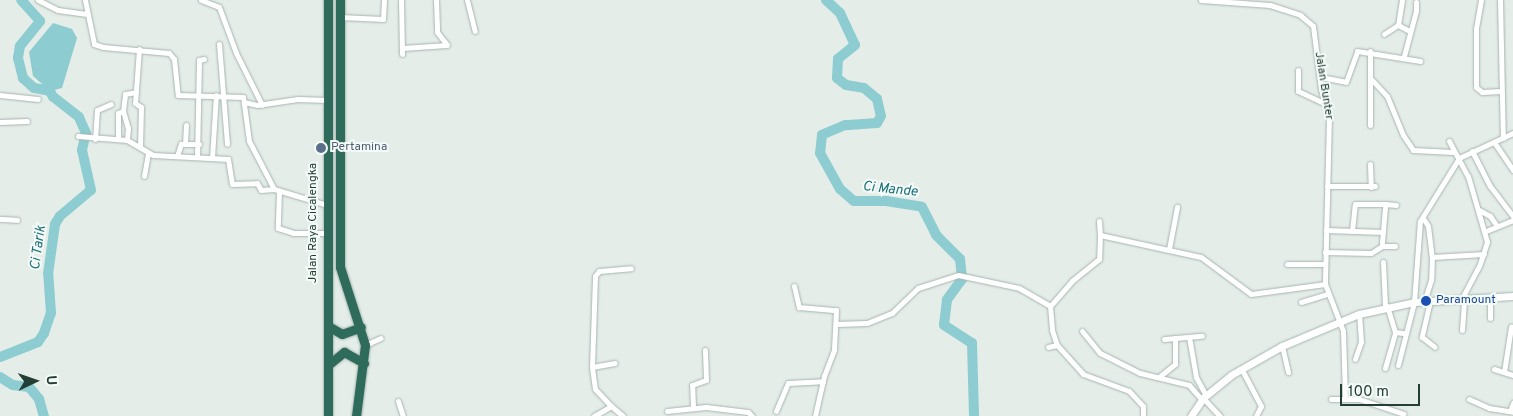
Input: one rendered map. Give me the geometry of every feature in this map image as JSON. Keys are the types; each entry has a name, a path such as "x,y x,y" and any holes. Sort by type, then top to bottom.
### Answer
{"highway":[{"name":"Jalan Raya Cicalengka","path":"328,0 328,416"},
{"name":"Jalan Raya Cicalengka","path":"340,0 340,266 365,345 356,416"},
{"path":"328,326 342,334 361,328"},
{"path":"328,365 342,352 351,353 364,362"}],"main road":[{"path":"1191,416 1204,398 1242,370 1282,346 1359,314 1386,306 1414,302 1513,296"}],"street":[{"path":"38,0 58,10 87,14"},
{"path":"85,0 94,44 103,47 139,49 172,55 177,94 242,96 249,141 276,190 278,228 293,233 327,233"},
{"path":"201,0 219,7 236,53 262,104"},
{"path":"340,17 383,19 384,0"},
{"path":"401,0 402,54"},
{"path":"402,48 447,45 437,32 436,0"},
{"path":"467,0 475,31"},
{"name":"Jalan Bunter","path":"1201,0 1270,5 1306,18 1316,34 1324,103 1329,117 1325,284 1341,322 1345,346 1345,398"},
{"path":"1384,34 1398,25 1402,0"},
{"path":"1481,0 1476,28 1476,88 1482,92 1501,91"},
{"path":"1500,0 1503,138"},
{"path":"1404,56 1416,2"},
{"path":"1398,25 1410,31"},
{"path":"219,44 220,95 227,144"},
{"path":"139,49 135,103 141,107 140,147"},
{"path":"1321,77 1344,83 1356,53 1370,51 1404,56 1420,61"},
{"path":"1370,51 1372,80 1368,104 1370,126"},
{"path":"198,157 200,60 204,59"},
{"path":"1298,70 1298,90 1324,103"},
{"path":"1372,80 1387,96 1403,135 1413,150 1453,152"},
{"path":"127,140 128,128 123,111 125,94 136,92"},
{"path":"0,95 38,99"},
{"path":"212,158 220,95"},
{"path":"244,102 262,104 298,99 328,100"},
{"path":"95,139 97,110 111,104"},
{"path":"118,138 118,113 123,111"},
{"path":"0,122 27,121"},
{"path":"186,125 186,144"},
{"path":"1398,365 1414,302 1418,229 1422,218 1459,158 1472,150 1513,133"},
{"path":"83,136 95,139 118,138 127,140 148,153 228,160 232,184 258,183 261,190 276,190 327,205"},
{"path":"1450,141 1453,152 1459,158 1479,210 1486,231 1488,245 1462,300 1462,330"},
{"path":"1494,142 1513,170"},
{"path":"177,156 181,145 199,144"},
{"path":"1472,150 1485,177 1513,216"},
{"path":"144,176 148,153"},
{"path":"1327,186 1373,186 1370,164"},
{"path":"1352,231 1355,204 1396,205"},
{"path":"1382,246 1385,204"},
{"path":"1169,249 1178,207"},
{"path":"1479,210 1490,216 1497,226"},
{"path":"1422,218 1428,226 1432,257 1431,280 1422,336 1435,347"},
{"path":"0,219 17,220"},
{"path":"1486,231 1513,220"},
{"path":"1099,221 1099,259 1072,281 1050,306 1051,326 1057,345 1085,376 1129,391 1142,406 1143,416"},
{"path":"1326,230 1383,232"},
{"path":"1100,235 1169,249 1209,261 1251,294 1325,284"},
{"path":"1325,252 1371,253 1382,246 1395,246"},
{"path":"1432,257 1484,254"},
{"path":"1383,262 1386,306 1396,332 1385,368"},
{"path":"1287,264 1324,264"},
{"path":"622,416 595,389 592,367 596,272 630,268"},
{"path":"836,324 867,323 892,312 918,288 961,275 975,280 1019,288 1050,306"},
{"path":"794,286 799,307 834,308 836,324 833,358 823,381 815,416"},
{"path":"1301,302 1328,294"},
{"path":"1490,298 1490,318"},
{"path":"1355,359 1361,342 1359,314"},
{"path":"1504,372 1511,327"},
{"path":"1082,331 1100,353 1140,373 1189,385 1220,416"},
{"path":"1396,332 1403,333"},
{"path":"1164,338 1202,336"},
{"path":"1189,337 1196,377 1204,398"},
{"path":"365,345 381,338"},
{"path":"1159,377 1175,364 1175,338"},
{"path":"1048,347 1057,345"},
{"path":"1282,346 1288,372"},
{"path":"694,408 692,385 706,380 705,350"},
{"path":"592,367 615,363"},
{"path":"1494,369 1513,375"},
{"path":"1242,370 1261,406 1256,416"},
{"path":"776,410 788,383 823,381"},
{"path":"1331,399 1345,398 1376,403 1404,414"},
{"path":"1469,399 1511,411 1513,403"},
{"path":"398,402 403,416"},
{"path":"594,416 611,406"},
{"path":"667,411 694,408 733,410 751,412 752,416"}],"water":[{"path":"53,23 72,29 77,38 62,88 50,91 33,76 29,52"}],"waterway":[{"name":"Ci Tarik","path":"0,357 38,342 44,333 51,313 48,274 55,224 60,216 91,190 82,150 86,133 79,117 53,97 50,91 34,88 23,78 18,58 20,46 40,21 21,0"},
{"name":"Ci Mande","path":"826,0 840,13 855,45 838,59 837,78 846,85 864,88 877,99 881,116 877,123 845,125 822,135 820,153 840,189 854,201 886,201 922,207 936,235 960,259 962,279 947,300 944,325 972,343 974,416"},
{"name":"Ci Tarik","path":"0,377 13,385 29,387 39,399 44,416"}],"place":[{"name":"Pertamina","path":"321,148"},
{"name":"Paramount","path":"1426,301"}]}
